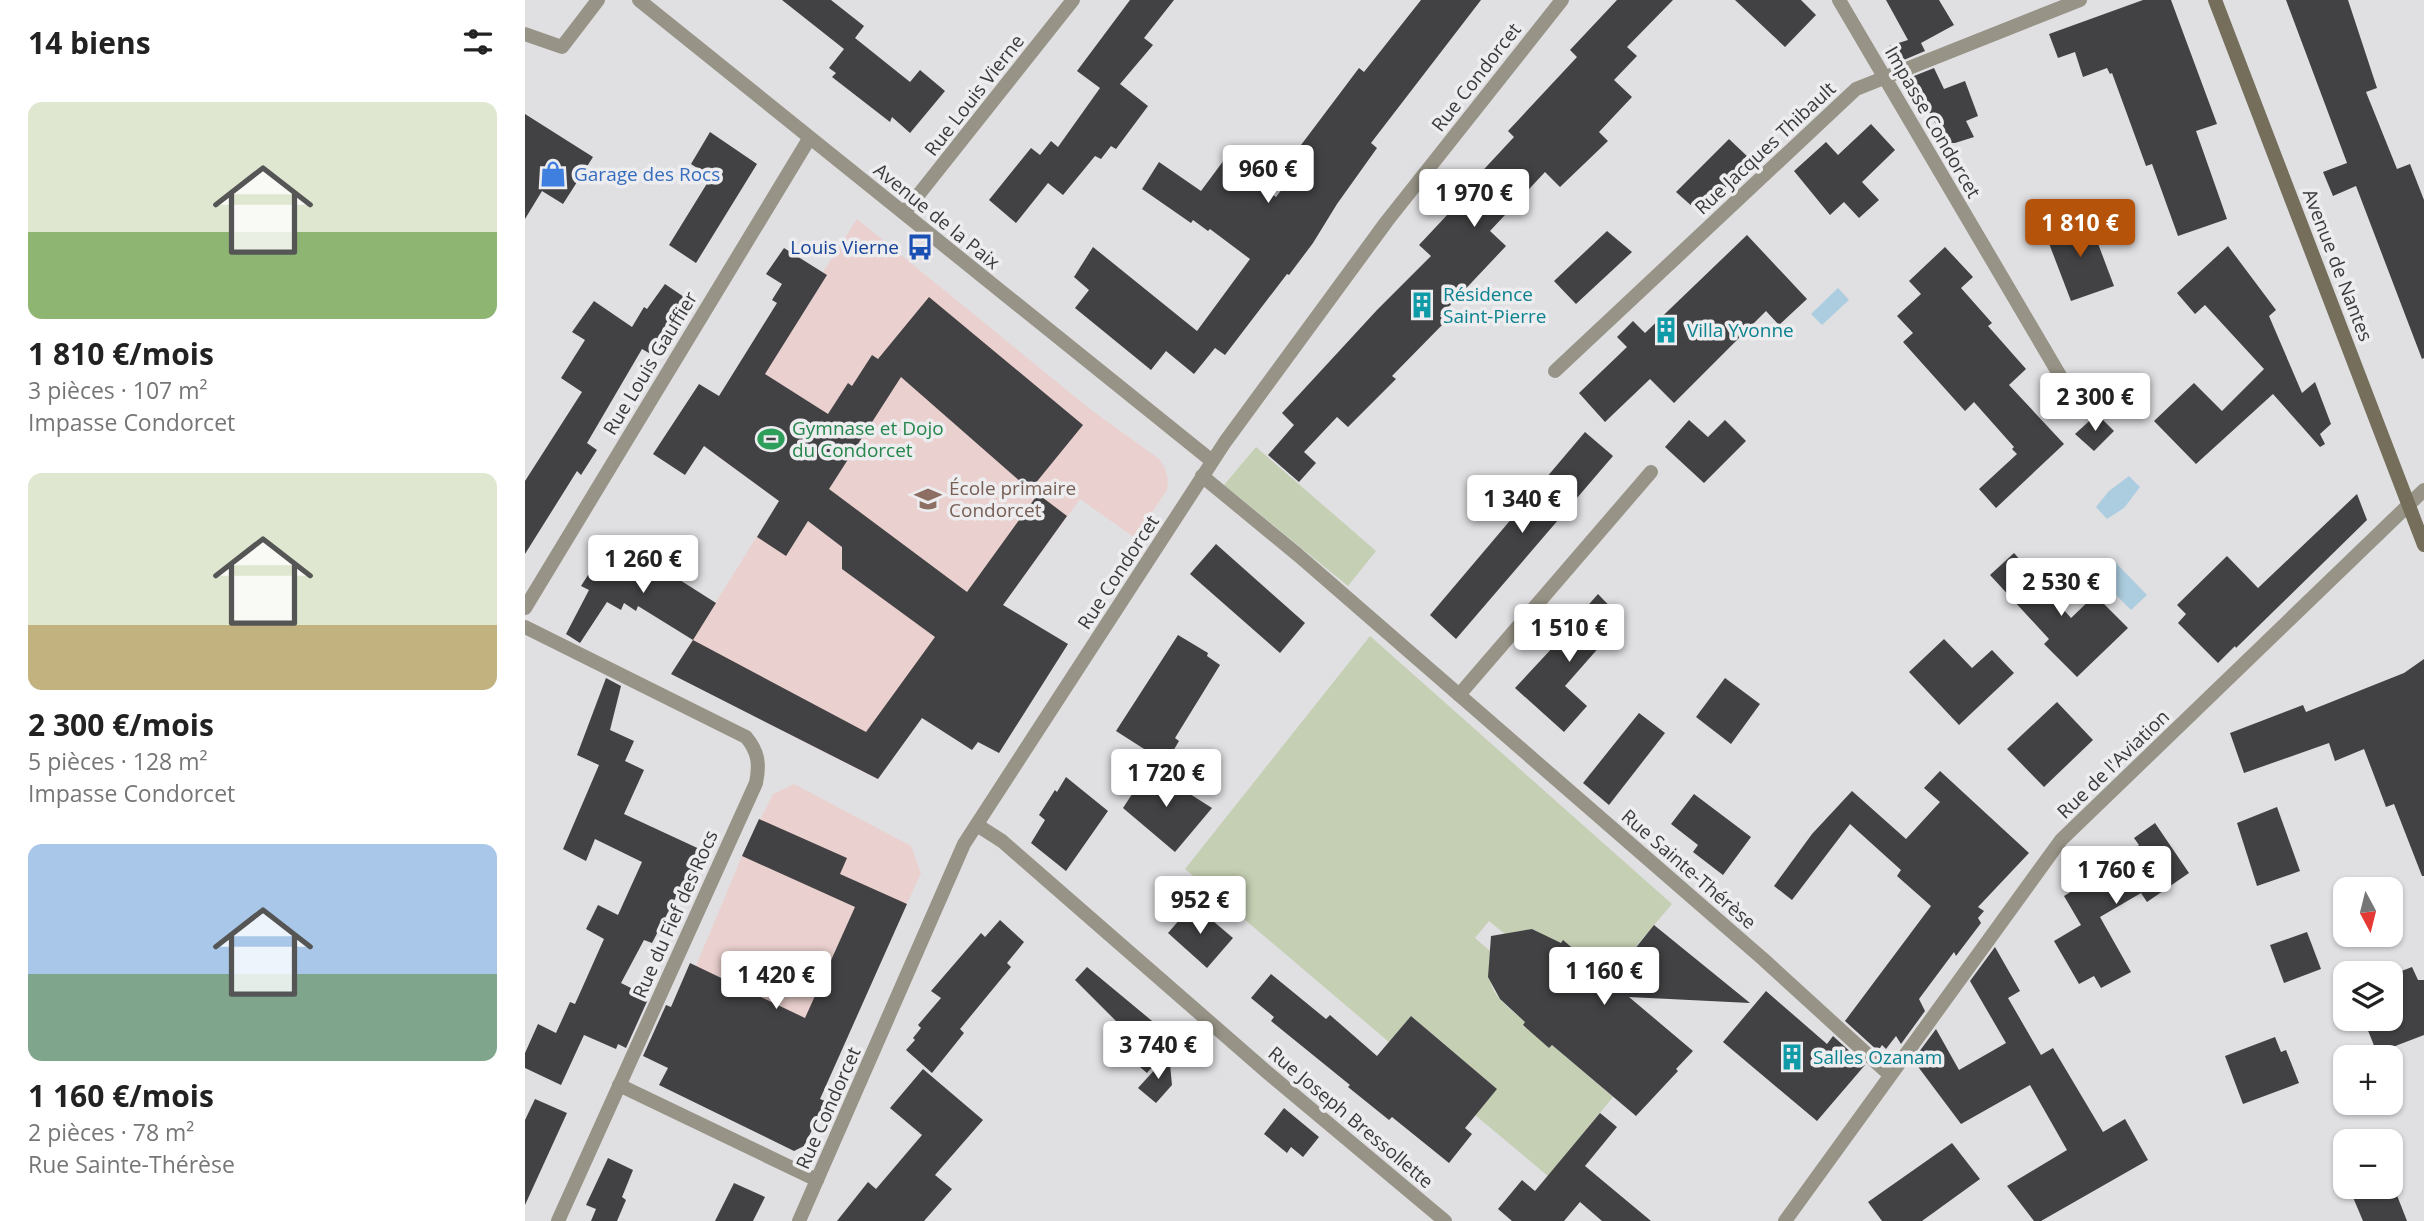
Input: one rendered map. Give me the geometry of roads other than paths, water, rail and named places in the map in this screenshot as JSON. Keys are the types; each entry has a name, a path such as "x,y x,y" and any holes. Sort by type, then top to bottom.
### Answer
{"main road":[{"name":"Avenue de Nantes","path":"2215,0 2424,545"}],"street":[{"path":"525,34 562,47 598,0"},
{"name":"Avenue de la Paix","path":"639,0 1212,461"},
{"name":"Rue Louis Vierne","path":"904,213 1073,0"},
{"name":"Rue Condorcet","path":"799,1221 964,844 1212,461 1387,221 1562,0"},
{"name":"Impasse Condorcet","path":"1839,0 2079,408"},
{"name":"Rue Jacques Thibault","path":"1555,371 1856,89 2080,0"},
{"name":"Rue Louis Gauffier","path":"525,608 809,139"},
{"path":"1459,695 1651,472"},
{"name":"Rue Sainte-Thérèse","path":"1202,476 1298,555 1763,959 1890,1075"},
{"name":"Rue de l'Aviation","path":"1784,1221 2061,840 2424,490"},
{"name":"Rue du Fief des Rocs","path":"525,627 746,737 754,746 759,769 756,783 558,1221"},
{"name":"Rue Joseph Bressollette","path":"977,825 1002,841 1268,1073 1445,1221"},
{"path":"619,1085 817,1181"}],"water":[{"path":"1838,288 1849,300 1822,325 1811,314"},
{"path":"2129,476 2140,487 2124,508 2107,519 2096,507 2109,491"},
{"path":"2115,562 2147,595 2131,610 2099,578"}],"place":[{"name":"Garage des Rocs","path":"553,174"},
{"name":"Louis Vierne","path":"920,247"},
{"name":"Résidence Saint-Pierre","path":"1422,305"},
{"name":"Villa Yvonne","path":"1666,330"},
{"name":"Gymnase et Dojo du Condorcet","path":"771,439"},
{"name":"École primaire Condorcet","path":"928,499"},
{"name":"Salles Ozanam","path":"1792,1057"}]}
